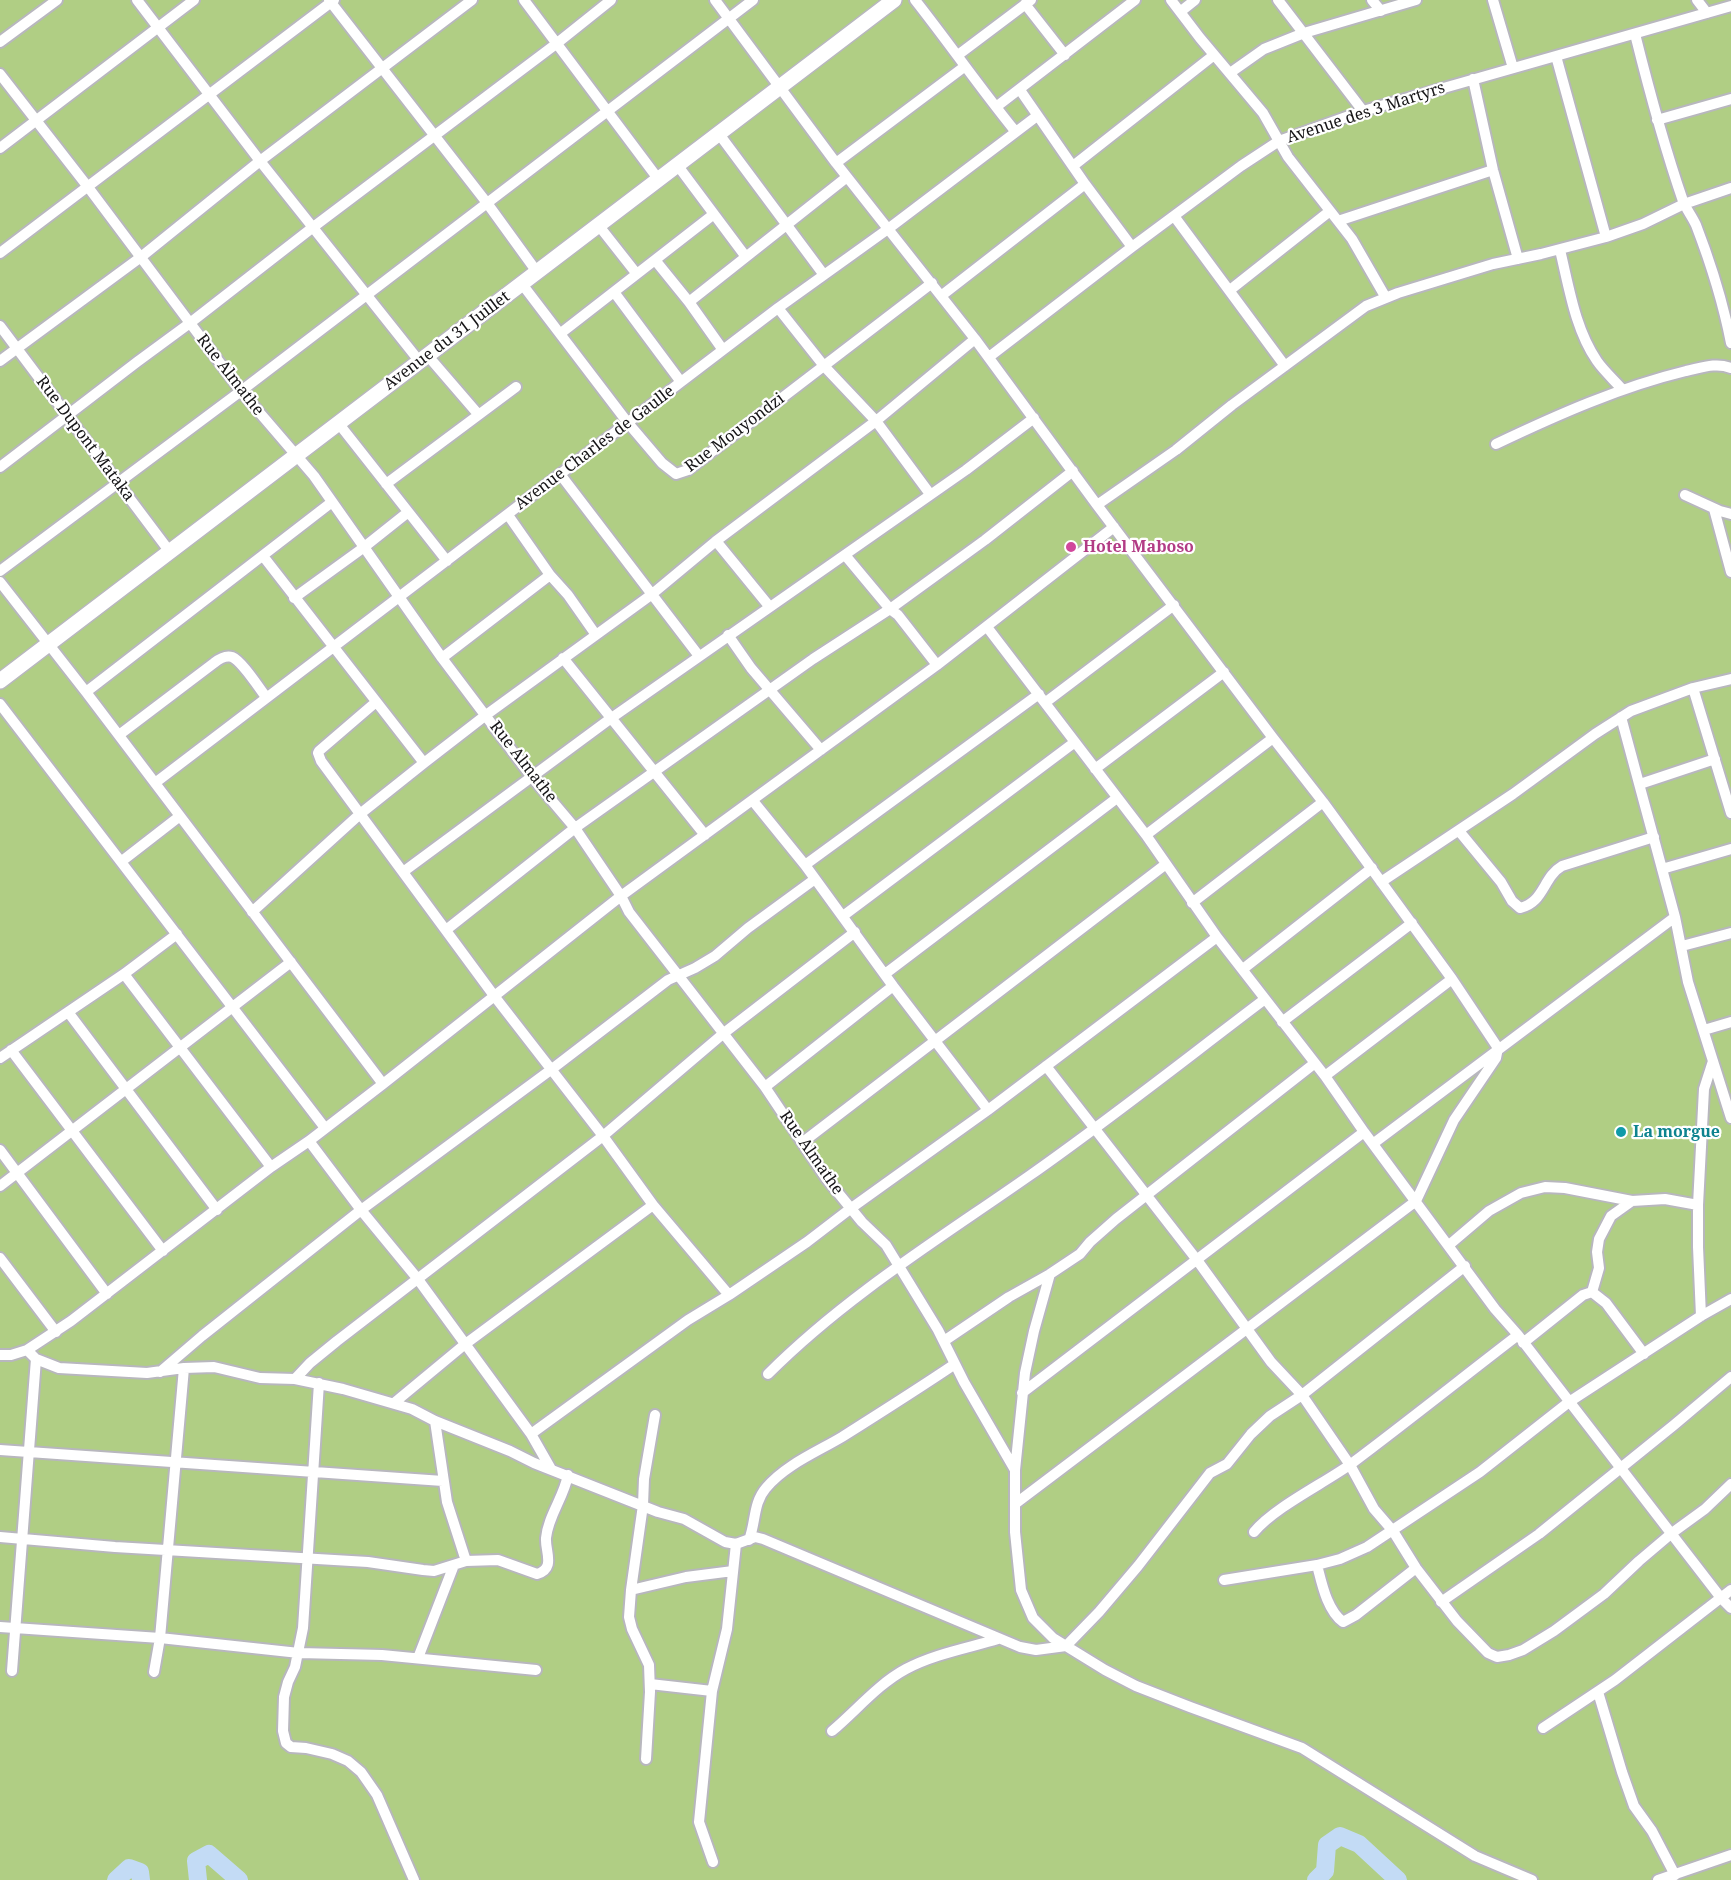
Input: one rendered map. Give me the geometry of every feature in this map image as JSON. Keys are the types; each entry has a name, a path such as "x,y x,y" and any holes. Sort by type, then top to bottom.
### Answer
{"street":[{"path":"0,42 57,0"},
{"path":"137,0 365,296 478,414"},
{"path":"0,148 194,0"},
{"path":"0,361 141,257 260,161 472,0"},
{"path":"524,0 659,180"},
{"path":"0,467 611,0"},
{"path":"715,0 836,163 975,339 1097,505 1323,802 1452,979 1498,1048 1497,1058 1454,1120 1416,1202 1016,1504"},
{"path":"0,571 241,391 753,0"},
{"name":"Avenue du 31 Juillet","path":"0,681 894,0"},
{"path":"915,0 1015,131"},
{"path":"996,107 1135,0"},
{"path":"1171,0 1263,113 1288,157 1352,238 1386,297"},
{"path":"1180,12 1195,0"},
{"path":"1278,0 1363,111"},
{"path":"1372,0 1381,11"},
{"path":"1230,73 1263,49 1304,33 1416,0"},
{"path":"1493,0 1513,68"},
{"path":"1698,0 1707,13"},
{"path":"0,253 331,1 487,203 537,272"},
{"path":"958,55 1028,2 1065,55"},
{"name":"Avenue des 3 Martyrs","path":"988,357 1241,166 1279,141 1363,111 1731,6"},
{"path":"1635,34 1657,120 1684,204 1694,221 1712,266 1726,314 1731,343"},
{"path":"1073,166 1214,55"},
{"path":"1556,56 1606,237"},
{"path":"836,163 964,67"},
{"name":"Rue Almathe","path":"0,74 241,391 332,502 397,598 531,776 575,828 621,896 629,912 765,1087 826,1178 850,1209 886,1245 900,1264 1015,1470"},
{"path":"1473,79 1493,170 1518,259"},
{"path":"1020,90 1084,184 1132,247"},
{"path":"1657,120 1731,99"},
{"name":"Avenue Charles de Gaulle","path":"155,783 778,308 888,230 1037,116"},
{"path":"719,134 824,275"},
{"path":"678,166 746,257"},
{"path":"1338,220 1493,170"},
{"path":"689,302 847,177"},
{"path":"941,296 1084,184"},
{"path":"1097,505 1176,450 1352,316 1386,297 1493,264 1560,250 1606,237 1643,224 1684,204 1731,188"},
{"path":"1230,290 1330,211"},
{"path":"561,333 714,214"},
{"path":"1174,216 1285,366"},
{"path":"599,225 636,273"},
{"path":"1560,250 1576,318 1588,346 1598,363 1622,389"},
{"path":"655,260 689,302 723,350"},
{"name":"Rue Mouyondzi","path":"522,284 628,423 669,471 679,474 688,470 932,283"},
{"path":"614,292 681,382"},
{"path":"778,308 824,366 876,421 930,494"},
{"name":"Rue Dupont Mataka","path":"0,326 170,552"},
{"path":"252,912 360,814 423,764 486,715 651,595 716,541 876,421 975,339"},
{"path":"1496,444 1622,389 1705,367 1720,365 1731,368"},
{"path":"386,484 516,387"},
{"path":"403,872 610,719 966,470 1034,418"},
{"path":"339,424 447,561"},
{"path":"446,930 575,828 813,659 890,609 985,540 1073,471"},
{"path":"560,474 699,656"},
{"path":"1685,495 1714,509 1731,514"},
{"path":"86,692 332,502"},
{"path":"1714,509 1731,572"},
{"path":"294,598 407,513"},
{"path":"508,515 596,635"},
{"path":"0,1355 11,1355 27,1350 56,1332 383,1084 621,896 937,665 1114,526"},
{"path":"716,541 770,606"},
{"path":"845,555 890,609 898,615 937,665"},
{"path":"263,556 423,764"},
{"path":"442,658 550,574"},
{"path":"0,582 383,1084"},
{"path":"805,865 1174,605"},
{"path":"987,627 1146,835 1217,937 1325,1076 1495,1309 1731,1608"},
{"path":"728,635 770,691 821,750"},
{"path":"118,735 225,657 234,658 266,697"},
{"path":"563,658 705,835"},
{"path":"1095,769 1224,672"},
{"path":"1381,882 1459,831 1631,711 1693,688 1731,679"},
{"path":"1693,688 1731,813"},
{"path":"376,702 324,746 318,753 321,761 495,997 603,1136 653,1205 729,1296"},
{"path":"0,704 325,1128"},
{"path":"1621,717 1675,917 1688,982 1730,1111"},
{"path":"1146,835 1273,738"},
{"path":"843,916 1075,741"},
{"path":"1640,784 1715,759"},
{"path":"885,974 1117,798"},
{"path":"753,801 805,865 893,986 988,1110"},
{"path":"1192,903 1323,802"},
{"path":"122,861 180,816"},
{"path":"1459,831 1501,882 1512,901 1520,908 1535,900 1542,893 1554,871 1562,866 1654,837"},
{"path":"1662,869 1731,849"},
{"path":"803,1142 1166,864"},
{"path":"1242,969 1372,868"},
{"path":"160,1372 201,1336 361,1210 668,980 715,956 748,928 815,879"},
{"path":"1374,1143 1675,917"},
{"path":"1282,1022 1412,923"},
{"path":"296,1379 310,1363 337,1341 603,1136 724,1033 855,932"},
{"path":"1682,946 1731,933"},
{"path":"0,1058 124,974 177,934"},
{"path":"531,1434 687,1320 729,1296 807,1242 988,1110 1217,937"},
{"path":"0,1185 127,1090 291,962"},
{"path":"124,974 271,1167"},
{"path":"1325,1076 1452,979"},
{"path":"765,1087 893,986"},
{"path":"768,1374 792,1350 900,1264 1094,1129 1265,999"},
{"path":"68,1012 217,1210"},
{"path":"1704,1029 1731,1022"},
{"path":"11,1050 163,1251"},
{"path":"1701,1316 1698,1205 1704,1089 1713,1061"},
{"path":"944,1341 1080,1254 1090,1242 1147,1195 1315,1063"},
{"path":"1046,1066 1197,1260 1271,1362 1302,1395 1350,1465 1374,1509 1393,1531 1441,1602 1488,1653 1497,1656 1509,1655 1523,1650 1554,1631 1604,1594 1639,1561 1705,1509 1731,1484"},
{"path":"1022,1393 1364,1132"},
{"path":"309,1141 361,1210 417,1278 531,1434 551,1469"},
{"path":"0,1150 107,1294"},
{"path":"1449,1245 1489,1211 1521,1193 1545,1187 1565,1188 1632,1202 1665,1199 1698,1205"},
{"path":"1592,1292 1599,1268 1597,1252 1599,1239 1611,1216 1632,1202"},
{"path":"394,1402 464,1345 653,1205"},
{"path":"0,1258 56,1332"},
{"path":"27,1350 36,1359 59,1368 106,1372 160,1372 214,1367 260,1378 296,1379 320,1383 394,1402 551,1469 658,1512 684,1519 725,1542 736,1544 759,1537 998,1639 1036,1650 1066,1646 1138,1566 1210,1473 1227,1464 1251,1434 1270,1416 1302,1395 1465,1266"},
{"path":"1050,1274 1034,1331 1022,1393 1015,1470 1017,1555 1021,1590 1025,1604 1042,1630 1105,1670 1136,1686 1302,1748 1475,1856 1532,1880"},
{"path":"1254,1532 1260,1525 1350,1465 1520,1339 1583,1295 1592,1292"},
{"path":"1592,1292 1606,1303 1644,1354"},
{"path":"1224,1580 1317,1565 1341,1559 1358,1551 1393,1531 1480,1472 1569,1402 1731,1299"},
{"path":"12,1671 36,1359"},
{"path":"749,1540 753,1530 757,1502 766,1488 780,1474 841,1438 955,1364"},
{"path":"154,1672 160,1638 166,1549 184,1368"},
{"path":"1441,1602 1539,1534 1731,1377"},
{"path":"320,1383 303,1628 299,1653 284,1697 283,1731 286,1743 291,1747 332,1754 348,1761 361,1772 377,1795 414,1880"},
{"path":"646,1759 650,1684 646,1657 636,1639 629,1617 643,1505 644,1479 656,1415"},
{"path":"435,1421 447,1502 466,1561"},
{"path":"0,1450 443,1481"},
{"path":"0,1537 309,1557 379,1563 423,1570 434,1570 466,1561 498,1560 519,1566 533,1574 540,1574 544,1571 550,1558 546,1536 564,1494 568,1475"},
{"path":"713,1862 699,1822 712,1691 727,1629 736,1544"},
{"path":"418,1658 454,1565"},
{"path":"1317,1565 1323,1587 1336,1617 1343,1622 1356,1615 1416,1568"},
{"path":"631,1590 686,1577 733,1571"},
{"path":"1543,1728 1598,1692 1731,1590"},
{"path":"0,1627 160,1638 299,1653 354,1653 418,1658 536,1670"},
{"path":"832,1731 886,1683 905,1670 927,1660 998,1639"},
{"path":"650,1684 712,1691"},
{"path":"1598,1692 1634,1806 1652,1831 1676,1875"},
{"path":"1658,1880 1731,1855"}],"green space":[{"path":"0,0 1731,0 1731,1880 0,1880"}],"waterway":[{"path":"1316,1880 1325,1871 1327,1845 1340,1836 1359,1844 1398,1880"},
{"path":"198,1880 196,1861 209,1854 239,1880"},
{"path":"116,1880 129,1868 140,1872 141,1880"}],"place":[{"name":"Hotel Maboso","path":"1071,547"},
{"name":"La morgue","path":"1621,1132"}]}
